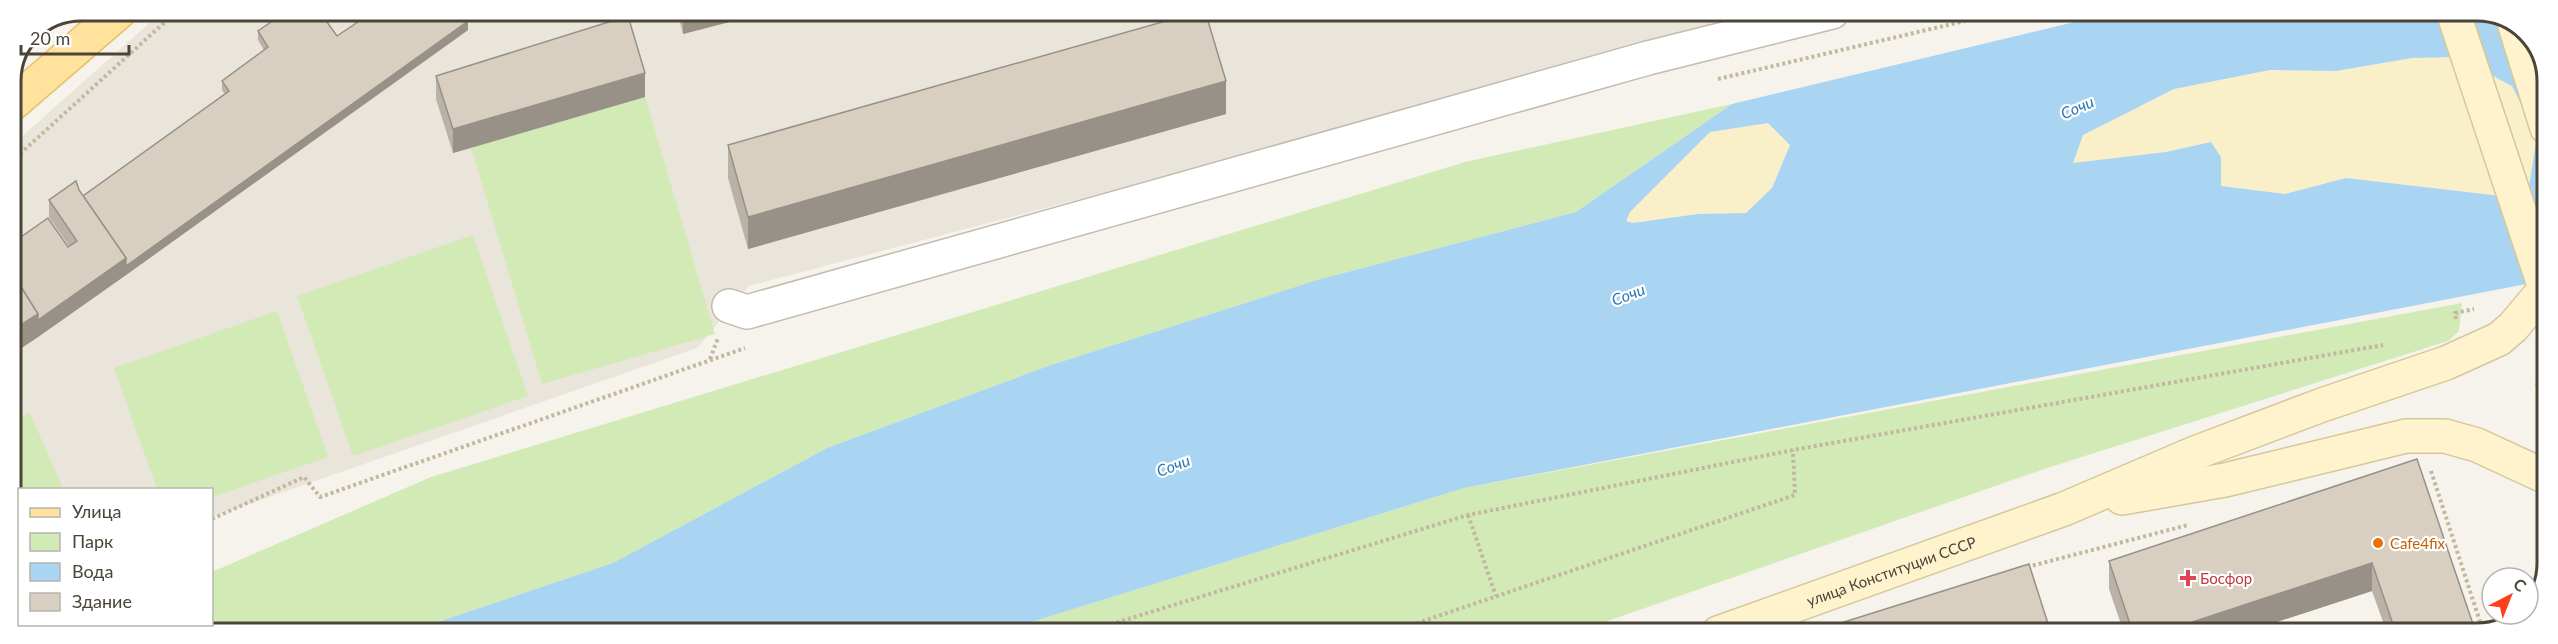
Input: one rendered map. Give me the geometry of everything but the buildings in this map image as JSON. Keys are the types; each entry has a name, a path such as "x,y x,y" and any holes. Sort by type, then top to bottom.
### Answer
{"main road":[{"path":"21,96 107,21"},
{"path":"2456,21 2537,264"},
{"path":"2519,39 2537,96"},
{"path":"2064,509 2195,453 2475,351 2499,339 2537,301"},
{"path":"2064,509 2225,480 2406,436 2445,436 2477,445 2537,473"},
{"name":"улица Конституции СССР","path":"1746,623 2064,509"}],"street":[{"path":"729,306 747,312 1648,58 1796,21"}],"path":[{"path":"21,153 165,21"},
{"path":"1714,80 1965,21"},
{"path":"1115,623 1468,515 1793,450 2388,344"},
{"path":"213,519 304,477 320,498 710,358 756,346"},
{"path":"1417,623 1795,495 1793,450"},
{"path":"2440,466 2429,465 2480,623"},
{"path":"1468,515 1496,596"},
{"path":"2025,568 2198,522"}],"shaded area":[{"path":"152,21 1756,21 749,286 697,348 213,517 213,488 21,488 21,137"}],"green space":[{"path":"645,97 715,334 542,384 471,147"},
{"path":"1732,104 1576,212 1317,280 1048,366 827,448 613,563 435,623 213,623 213,572 431,477 1465,162"},
{"path":"473,235 528,396 353,456 297,296"},
{"path":"2462,303 2459,331 2448,341 2047,468 1602,623 1028,623 1464,488"},
{"path":"277,311 328,457 213,497 213,488 157,488 114,368"},
{"path":"30,413 63,488 21,488 21,417"}],"sand":[{"path":"2457,57 2512,86 2537,136 2527,199 2346,178 2285,194 2221,186 2221,157 2211,142 2166,152 2073,164 2082,135 2174,89 2270,70 2336,71 2412,58"},
{"path":"1768,123 1790,145 1772,188 1746,213 1698,214 1633,223 1626,221 1629,212 1710,132"}],"water":[{"name":"Сочи","path":"2078,21 2489,22 2507,29 2522,42 2532,58 2537,77 2537,136 2537,282 1464,488 1028,623 435,623 613,563 827,448 1048,366 1317,280 1576,212 1732,104","holes":["2457,57 2512,86 2537,136 2527,199 2346,178 2285,194 2221,186 2221,157 2211,142 2166,152 2073,163 2083,135 2174,89 2270,70 2336,71 2412,58","1768,123 1790,145 1772,188 1746,213 1698,214 1633,223 1626,221 1630,212 1710,132"]}],"place":[{"name":"Cafe4fix","path":"2378,543"},
{"name":"Босфор","path":"2188,578"}]}
